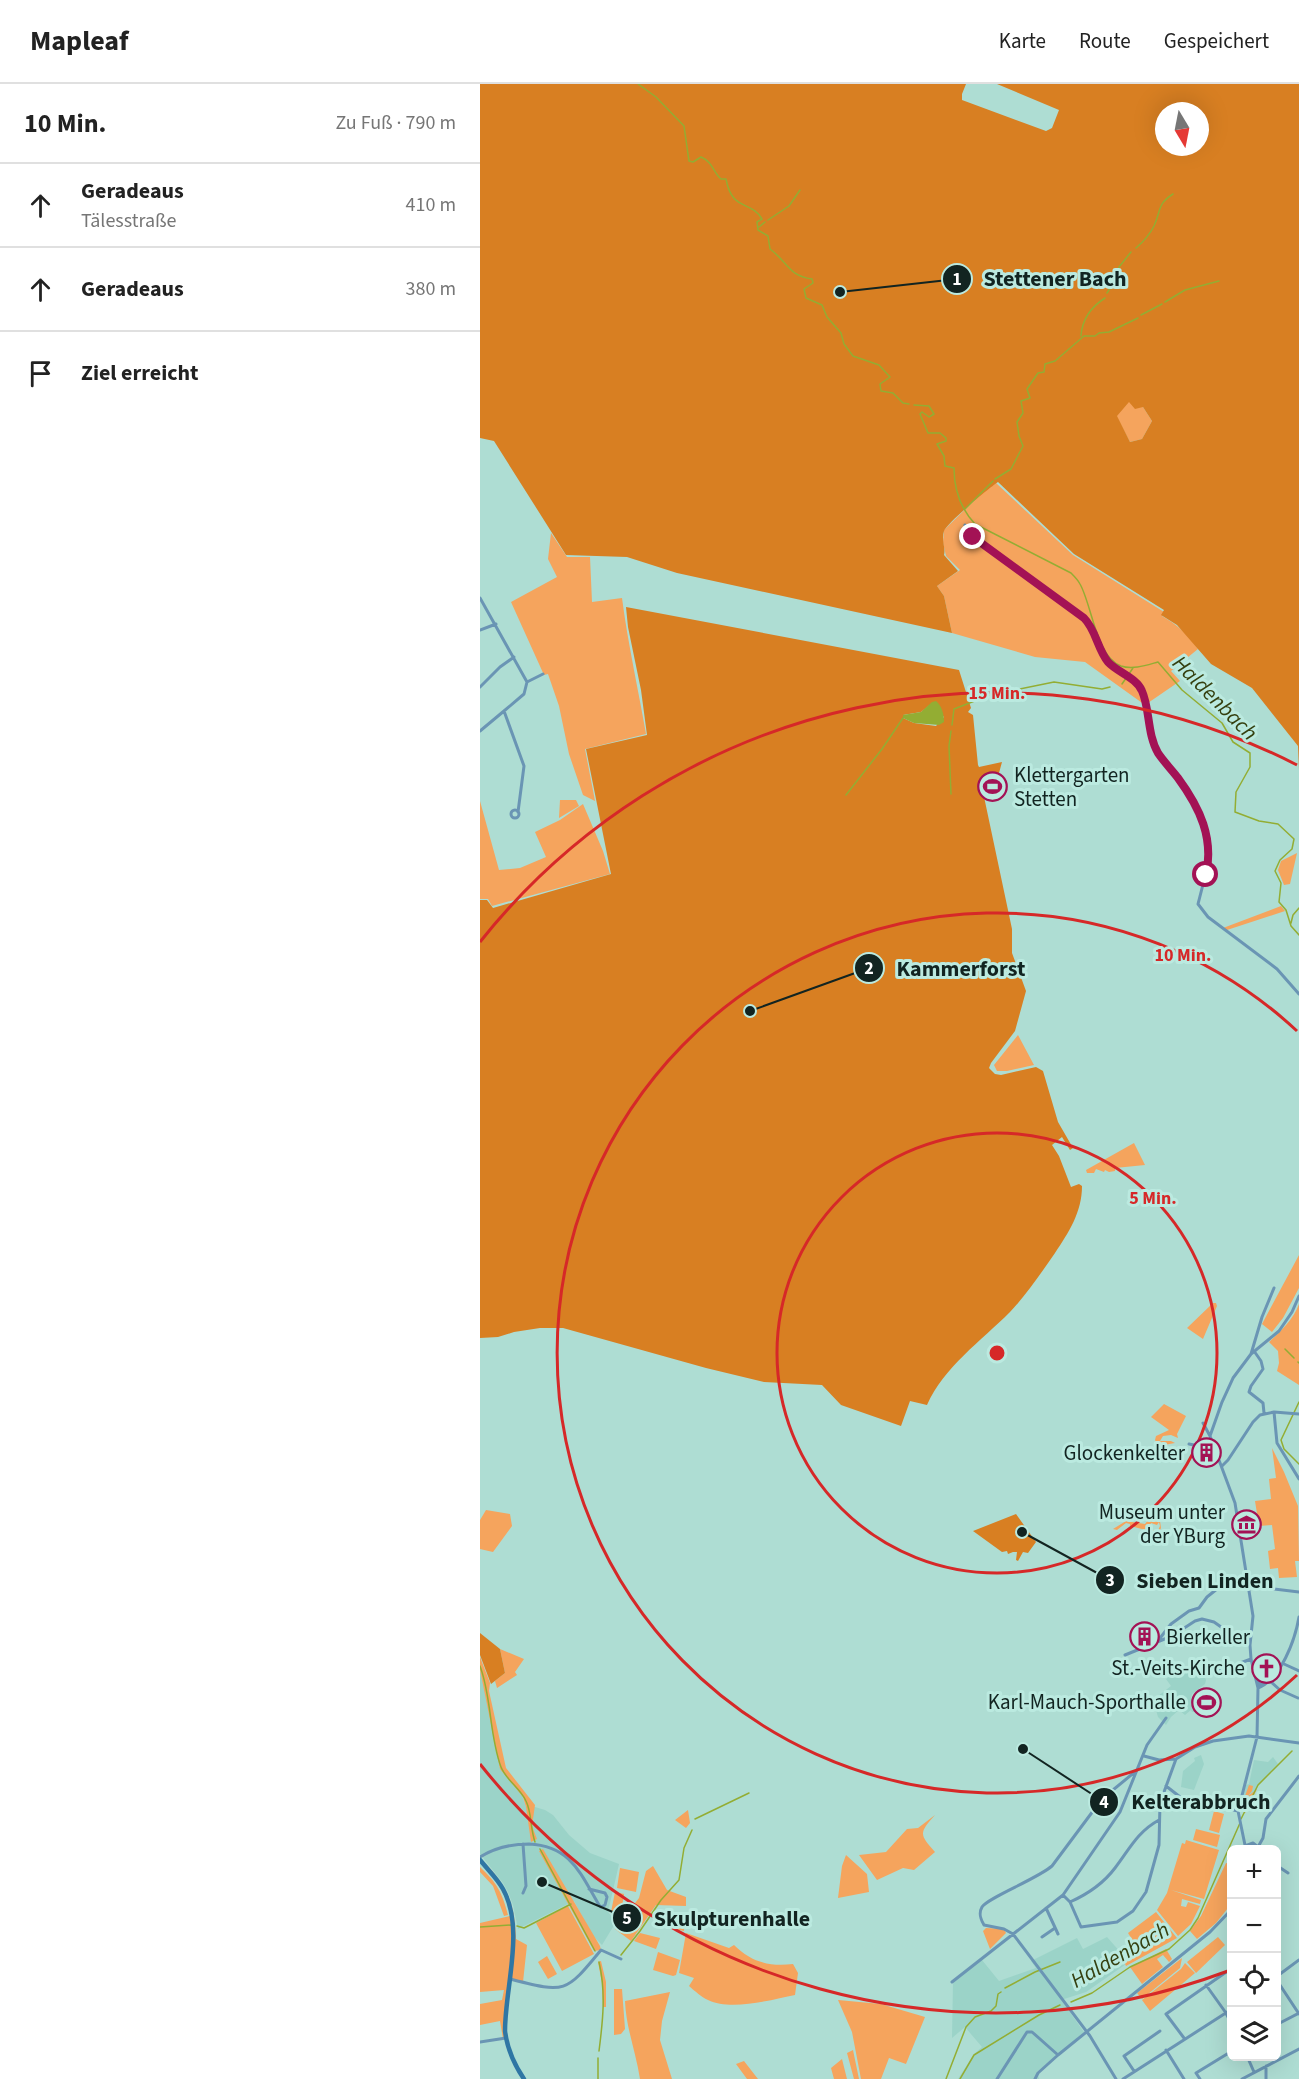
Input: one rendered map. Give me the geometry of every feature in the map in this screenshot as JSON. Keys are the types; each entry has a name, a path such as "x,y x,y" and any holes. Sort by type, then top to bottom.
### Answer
{"main road":[{"path":"480,1859 495,1877 510,1905 513,1940 505,2018 506,2038 513,2061 524,2079"}],"street":[{"path":"964,525 983,546 1084,618 1094,632 1110,664 1142,689 1149,726 1158,753 1189,794 1205,824 1209,861 1198,904 1208,916 1277,969 1299,994"},
{"path":"480,598 527,682 524,694 480,731"},
{"path":"480,630 496,624"},
{"path":"480,687 514,657"},
{"path":"527,682 543,674"},
{"path":"504,711 524,766 519,812"},
{"path":"1252,1353 1262,1317 1274,1288"},
{"path":"1189,1444 1199,1446 1210,1439 1233,1377 1252,1353 1272,1338 1286,1322 1299,1296"},
{"path":"1252,1353 1262,1361 1263,1369 1251,1386 1250,1392 1263,1403 1264,1413"},
{"path":"1274,1412 1277,1443 1299,1479"},
{"path":"1222,1466 1238,1447 1253,1422 1264,1413 1295,1414"},
{"path":"1203,1423 1235,1503 1253,1616 1251,1659 1258,1689 1257,1737 1238,1811 1245,1845"},
{"path":"1155,1643 1172,1624 1189,1611 1199,1608 1227,1581 1247,1575"},
{"path":"1248,1586 1299,1592"},
{"path":"1258,1689 1270,1681 1283,1663 1291,1646 1299,1617"},
{"path":"1125,1655 1172,1636 1202,1619 1214,1622 1241,1641 1251,1645"},
{"path":"1208,1675 1251,1659"},
{"path":"1283,1663 1299,1671"},
{"path":"1257,1670 1271,1676 1259,1686 1259,1675 1257,1670"},
{"path":"1270,1681 1280,1690 1298,1698"},
{"path":"952,1982 1063,1895 1120,1812 1147,1745 1166,1718"},
{"path":"1144,1756 1159,1760 1176,1759 1195,1747 1213,1741 1257,1737 1299,1743"},
{"path":"1063,1895 1070,1902 1081,1927 1117,1922 1133,1911 1146,1892 1158,1845 1160,1803 1176,1759"},
{"path":"1116,2079 1087,2032 1013,1934 1004,1929 984,1926 980,1915 983,1905 1047,1871 1065,1851 1075,1833 1102,1799 1136,1771"},
{"path":"1260,1845 1266,1819 1299,1776"},
{"path":"1166,1786 1184,1800 1238,1811"},
{"path":"1070,1902 1100,1884 1140,1833 1159,1820"},
{"path":"480,1859 498,1847 523,1844 552,1847 561,1851 573,1863 589,1889 599,1905 601,1907 605,1905 607,1897 605,1893 589,1889"},
{"path":"523,1844 526,1887 523,1893"},
{"path":"1281,1868 1288,1873"},
{"path":"1046,1908 1058,1934"},
{"path":"1035,2079 1038,2073 1058,2055 1210,1932 1227,1914"},
{"path":"1042,1937 1055,1928"},
{"path":"508,1978 536,1986 564,1987 576,1980 601,1950 621,1959"},
{"path":"1281,1974 1299,1960"},
{"path":"1184,2038 1166,2014 1227,1971"},
{"path":"1123,2079 1226,2013 1206,1985"},
{"path":"1281,1986 1299,2014 1281,2023"},
{"path":"1134,2071 1124,2056 1160,2031"},
{"path":"997,2079 1027,2032 1032,2032 1058,2055"},
{"path":"480,2042 506,2038"},
{"path":"1242,2079 1299,2049"},
{"path":"1166,2050 1184,2079"},
{"path":"1200,2079 1196,2073 1227,2053"},
{"path":"1249,2061 1254,2072"},
{"path":"1266,2066 1266,2079"},
{"path":"1038,2073 1040,2079"}],"shaded area":[{"path":"480,84 966,84 962,100 1046,131 1052,128 1059,110 997,84 1299,84 1299,770 1298,746 1252,688 1211,664 1177,625 1161,615 1164,610 1074,554 998,482 960,514 944,531 944,555 958,571 937,586 944,596 952,633 677,573 627,557 566,555 494,441 480,438","holes":["1129,402 1135,409 1143,407 1152,421 1142,439 1130,442 1117,416"]},
{"path":"1129,401 1143,407 1152,421 1142,439 1130,442 1116,416"},
{"path":"996,483 1073,555 1164,612 1162,616 1186,635 1198,649 1171,671 1180,681 1145,705 1085,662 1035,657 952,633 944,596 937,586 960,570 946,556 943,542 944,530 985,490"},
{"path":"551,533 567,557 590,557 592,602 622,598 646,734 585,749 595,801 583,795 569,754 559,706 548,674 544,675 511,602 557,577 548,559"},
{"path":"626,607 959,670 971,708 968,712 973,715 978,765 979,767 1002,762 999,773 985,783 983,792 1012,929 1012,953 1026,991 1015,1031 989,1068 995,1074 1001,1075 1036,1067 1043,1071 1058,1122 1073,1148 1070,1150 1062,1137 1052,1145 1059,1156 1071,1187 1079,1184 1082,1186 1080,1204 1070,1229 1028,1291 1010,1312 953,1367 934,1391 927,1405 910,1401 901,1426 841,1405 822,1385 764,1382 563,1328 540,1328 498,1337 480,1338 480,900 487,900 493,908 611,874 586,749 647,735 641,690","holes":["931,704 944,717 936,726 914,723 903,718 903,715 921,712"]},
{"path":"936,701 944,716 944,722 939,725 914,723 903,718 903,715 921,712"},
{"path":"560,800 576,800 579,806 559,818"},
{"path":"480,801 499,870 520,868 546,857 535,832 560,820 583,804 610,874 492,906 488,899 480,899"},
{"path":"1297,853 1290,884 1284,885 1278,870 1281,861"},
{"path":"1281,906 1285,911 1227,930 1223,928"},
{"path":"1018,1035 1034,1065 997,1071 994,1065"},
{"path":"1134,1143 1145,1165 1115,1168 1115,1171 1109,1172 1096,1169 1094,1173 1087,1173 1086,1170"},
{"path":"1299,1255 1299,1288 1283,1318 1272,1332 1262,1324"},
{"path":"1213,1303 1217,1306 1203,1339 1187,1328"},
{"path":"1299,1304 1299,1385 1277,1371 1278,1351 1269,1342 1290,1320"},
{"path":"1164,1404 1186,1416 1177,1434 1178,1438 1171,1435 1163,1436 1160,1441 1175,1443 1158,1446 1156,1436 1169,1430 1151,1417"},
{"path":"1272,1448 1298,1506 1299,1561 1295,1561 1297,1577 1279,1578 1278,1568 1270,1569 1268,1551 1275,1549 1272,1525 1259,1526 1255,1501 1271,1499 1269,1479 1276,1478"},
{"path":"486,1510 510,1514 512,1526 493,1552 480,1549 480,1520"},
{"path":"1153,1513 1159,1514 1161,1528 1157,1536 1148,1540 1156,1535 1160,1526 1159,1522 1157,1525 1151,1523 1149,1528 1154,1532 1126,1523 1117,1530 1113,1529 1126,1521 1145,1524"},
{"path":"1016,1514 1036,1542 1028,1553 1023,1552 1018,1561 1016,1560 1017,1552 1008,1554 1007,1551 1002,1552 973,1531"},
{"path":"480,1633 500,1649 505,1673 491,1684 480,1655"},
{"path":"500,1649 524,1659 515,1672 517,1675 497,1688 495,1681 505,1673"},
{"path":"480,1657 490,1683 489,1691 506,1768 535,1805 532,1826 537,1839 531,1842 523,1797 500,1769 480,1670"},
{"path":"480,1670 505,1769 522,1795 527,1810 535,1807 545,1810 553,1815 569,1835 590,1853 619,1864 608,1912 616,1922 602,1945 593,1936 574,1901 518,1929 508,1892 480,1854"},
{"path":"1184,1672 1186,1674 1189,1672 1191,1675 1195,1673 1199,1679 1204,1676 1206,1680 1191,1698 1200,1711 1192,1712 1191,1710 1185,1715 1179,1710 1166,1725 1158,1717 1153,1700 1171,1686 1166,1679 1174,1673 1178,1677"},
{"path":"1201,1755 1204,1764 1194,1790 1181,1787 1183,1771 1195,1761 1194,1758"},
{"path":"1273,1757 1278,1764 1258,1786 1245,1813 1241,1806 1242,1799 1246,1785 1249,1784 1254,1760 1268,1762"},
{"path":"1249,1785 1253,1786 1247,1797 1257,1789 1245,1813 1241,1806 1242,1799"},
{"path":"688,1810 690,1823 686,1828 675,1820"},
{"path":"1214,1811 1224,1814 1219,1833 1209,1830"},
{"path":"935,1815 923,1834 935,1852 914,1870 903,1868 877,1880 859,1855 886,1852 907,1829 918,1828"},
{"path":"1196,1829 1220,1835 1217,1847 1193,1840"},
{"path":"1186,1840 1219,1850 1204,1899 1171,1890 1201,1900 1200,1904 1182,1899 1181,1906 1186,1907 1188,1902 1200,1906 1191,1924 1178,1936 1157,1910 1167,1893 1182,1843 1185,1844"},
{"path":"543,1849 601,1950 594,1951 539,1851"},
{"path":"846,1855 867,1874 869,1892 838,1898 842,1866"},
{"path":"1227,1863 1227,1909 1216,1923 1197,1939 1190,1931 1201,1916"},
{"path":"487,1865 506,1891 514,1917 516,1939 527,1945 523,1982 509,1978 506,2038 503,2039 500,2021 480,2025 480,2004 502,2000 504,1990 480,1992 480,1923 510,1916 510,1906"},
{"path":"653,1866 667,1890 686,1897 686,1906 656,1905 631,1941 615,1929 639,1898 646,1871"},
{"path":"480,1867 498,1888 508,1915 504,1916 493,1886 480,1872"},
{"path":"620,1868 639,1872 636,1892 617,1888"},
{"path":"615,1892 624,1894 621,1914 611,1912"},
{"path":"568,1906 594,1954 562,1971 536,1923"},
{"path":"1156,1912 1177,1938 1126,1966 1119,1949 1133,1941 1128,1933"},
{"path":"667,1914 685,1916 684,1931 671,1928 672,1924 664,1923"},
{"path":"986,1928 1004,1929 1006,1933 990,1949 983,1931"},
{"path":"640,1933 660,1938 656,1949 634,1941"},
{"path":"686,1933 729,1948 734,1945 747,1956 761,1962 776,1965 793,1964 798,1973 795,1995 739,2005 728,2005 705,1999 689,1986 694,1978 679,1973"},
{"path":"1107,1937 1129,1962 1086,1992 1061,2000 1084,2032 1037,2072 1039,2079 958,2079 974,2054 982,2047 965,2027 952,2038 953,1982 982,1960 999,1981 1036,1968 1031,1961 1077,1938 1083,1949"},
{"path":"1218,1937 1225,1945 1196,1973 1187,1962"},
{"path":"1166,1949 1172,1959 1169,1962 1163,1955 1157,1959 1163,1967 1142,1984 1130,1967"},
{"path":"658,1952 680,1960 676,1975 653,1970"},
{"path":"547,1956 557,1974 548,1979 538,1962"},
{"path":"1182,1958 1180,1968 1142,1999 1137,1993"},
{"path":"601,1961 606,1982 606,2007 603,2007 598,1962"},
{"path":"1185,1963 1195,1973 1150,2011 1142,2000 1181,1969"},
{"path":"614,1989 622,1989 625,2029 621,2034 614,2035"},
{"path":"670,1992 662,2021 660,2040 672,2079 640,2079 627,2021 625,2001"},
{"path":"838,2000 881,2004 925,2017 906,2064 889,2058 881,2079 861,2079 852,2032"},
{"path":"853,2050 859,2079 854,2079 847,2053"},
{"path":"842,2059 847,2079 834,2079 831,2068"},
{"path":"744,2061 758,2079 747,2079 736,2064"}],"waterway":[{"path":"638,84 656,97 684,126 689,161 693,162 701,157 708,162 721,179 726,179 737,201 753,209 762,219 757,222 758,230 768,236 770,249 798,275 812,279 813,283 804,289 806,298 822,305 827,317 841,333 844,344 853,356 879,365 890,377 880,384 881,391 893,393 903,403 909,404"},
{"path":"768,220 789,206 800,190"},
{"path":"1136,248 1152,229 1162,205 1173,194"},
{"path":"759,227 765,222"},
{"path":"1107,293 1116,279 1119,267 1131,252"},
{"path":"1165,302 1185,290 1219,281"},
{"path":"1081,336 1088,314 1105,298"},
{"path":"1141,315 1162,304"},
{"path":"995,479 1011,469 1023,446 1017,422 1023,413 1021,401 1030,398 1027,389 1038,373 1044,372 1045,364 1055,361 1084,336 1109,332 1138,318"},
{"name":"Haldenbach","path":"914,405 929,406 934,414 929,417 922,412 920,414 928,433 940,433 946,438 946,441 937,444 944,456 945,466 954,468 959,498 975,524 1071,573 1084,593 1100,642 1113,661 1121,666 1130,667 1158,662 1182,690 1222,723 1233,742 1250,753 1250,767 1236,792 1235,812 1259,821 1278,824 1294,839 1292,849 1280,860 1275,871 1281,883 1279,902 1286,910 1291,926 1299,935"},
{"path":"965,509 993,481"},
{"path":"1122,684 1133,668"},
{"path":"952,725 954,709 990,695 1054,682 1102,689 1110,687"},
{"path":"846,795 903,718"},
{"path":"951,731 949,746 951,794"},
{"path":"1291,923 1293,915 1299,908"},
{"path":"1285,1349 1294,1358"},
{"name":"Haldenbach","path":"1299,1402 1281,1440 1284,1449 1299,1464"},
{"path":"480,1666 487,1691 497,1755 503,1772 526,1801 535,1842"},
{"name":"Haldenbach","path":"1241,1819 1258,1785 1292,1751"},
{"path":"695,1819 749,1793"},
{"name":"Haldenbach","path":"1071,2002 1092,1993 1130,1967 1169,1949 1190,1930 1198,1918 1240,1823"},
{"path":"621,1955 661,1900 679,1880 684,1848 692,1830"},
{"path":"540,1849 595,1951"},
{"path":"517,1926 524,1928 571,1904"},
{"path":"480,1927 511,1925"},
{"path":"599,1962 603,1995 599,2051"},
{"path":"1005,1988 1060,1962"},
{"path":"946,2079 966,2027 975,2017 991,2011 996,2006 998,1994 1001,1992"},
{"name":"Haldenbach","path":"960,2079 974,2055 1039,2015 1060,2005"},
{"path":"598,2058 598,2079"}],"place":[{"name":"Stettener Bach","path":"840,292"},
{"name":"Klettergarten Stetten","path":"993,787"},
{"name":"Kammerforst","path":"750,1011"},
{"name":"Glockenkelter","path":"1206,1453"},
{"name":"Museum unter der YBurg","path":"1246,1524"},
{"name":"Sieben Linden","path":"1022,1532"},
{"name":"Bierkeller","path":"1145,1637"},
{"name":"St.-Veits-Kirche","path":"1266,1668"},
{"name":"Karl-Mauch-Sporthalle","path":"1207,1702"},
{"name":"Kelterabbruch","path":"1023,1749"},
{"name":"Skulpturenhalle","path":"542,1882"}],"route":[{"path":"973,537 1089,622 1101,651 1110,664 1142,689 1149,726 1158,753 1189,794 1205,824 1209,847 1206,875"}]}
